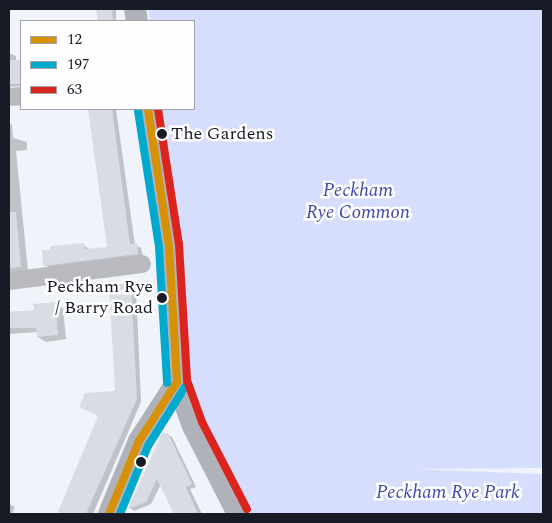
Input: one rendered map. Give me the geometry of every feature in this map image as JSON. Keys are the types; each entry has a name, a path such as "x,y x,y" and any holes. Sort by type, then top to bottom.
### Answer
{"main road":[{"path":"148,110 169,246 177,382 193,426 238,514"},
{"path":"108,514 140,441 177,382"}],"street":[{"path":"9,281 142,264"}],"green space":[{"name":"Peckham Rye Common","path":"148,9 543,9 543,468 413,469 543,474 543,514 251,514 202,418 193,392 178,268 161,110 195,110 195,20 150,20"}],"building":[{"path":"96,9 112,9 113,20 98,20"},
{"path":"9,60 20,60 20,84 9,84"},
{"path":"88,110 112,110 130,244 137,243 138,254 43,266 42,250 50,250 50,246 84,243 85,249 107,247"},
{"path":"9,212 16,212 21,267 9,268"},
{"path":"131,283 137,399 86,514 57,514 98,416 79,407 85,393 115,391 109,285"},
{"path":"55,302 58,335 37,337 36,328 9,328 9,312 34,310 33,304"},
{"path":"162,433 168,433 192,484 186,487 198,514 174,514 157,479 146,502 128,509"}],"transit line":[{"name":"12","path":"148,110 169,246 177,382"},
{"name":"63","path":"158,110 179,244 187,380 202,422 247,509"},
{"name":"197","path":"138,111 159,247 167,383"},
{"name":"12","path":"109,514 139,441 177,382"},
{"name":"197","path":"120,514 148,446 185,387"}],"place":[{"name":"The Gardens","path":"162,134"},
{"name":"Peckham Rye / Barry Road","path":"162,298"}],"park label":[{"name":"Peckham Rye Park","path":"448,493"}]}
